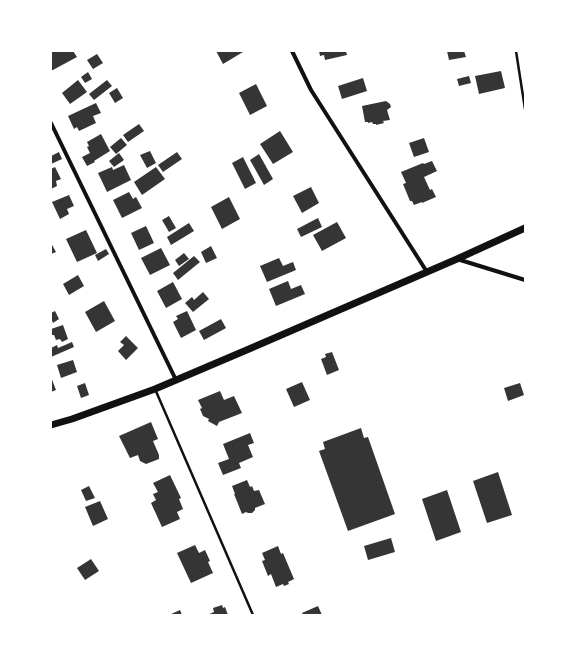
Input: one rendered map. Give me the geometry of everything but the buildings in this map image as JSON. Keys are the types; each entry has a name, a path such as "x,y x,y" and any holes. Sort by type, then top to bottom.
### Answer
{"street":[{"path":"292,51 311,90 427,272"},
{"path":"51,123 176,380"},
{"path":"51,425 155,389 263,344 525,228"},
{"path":"457,259 525,280"}],"lane":[{"path":"516,51 525,109"},
{"path":"155,389 253,615"}]}
